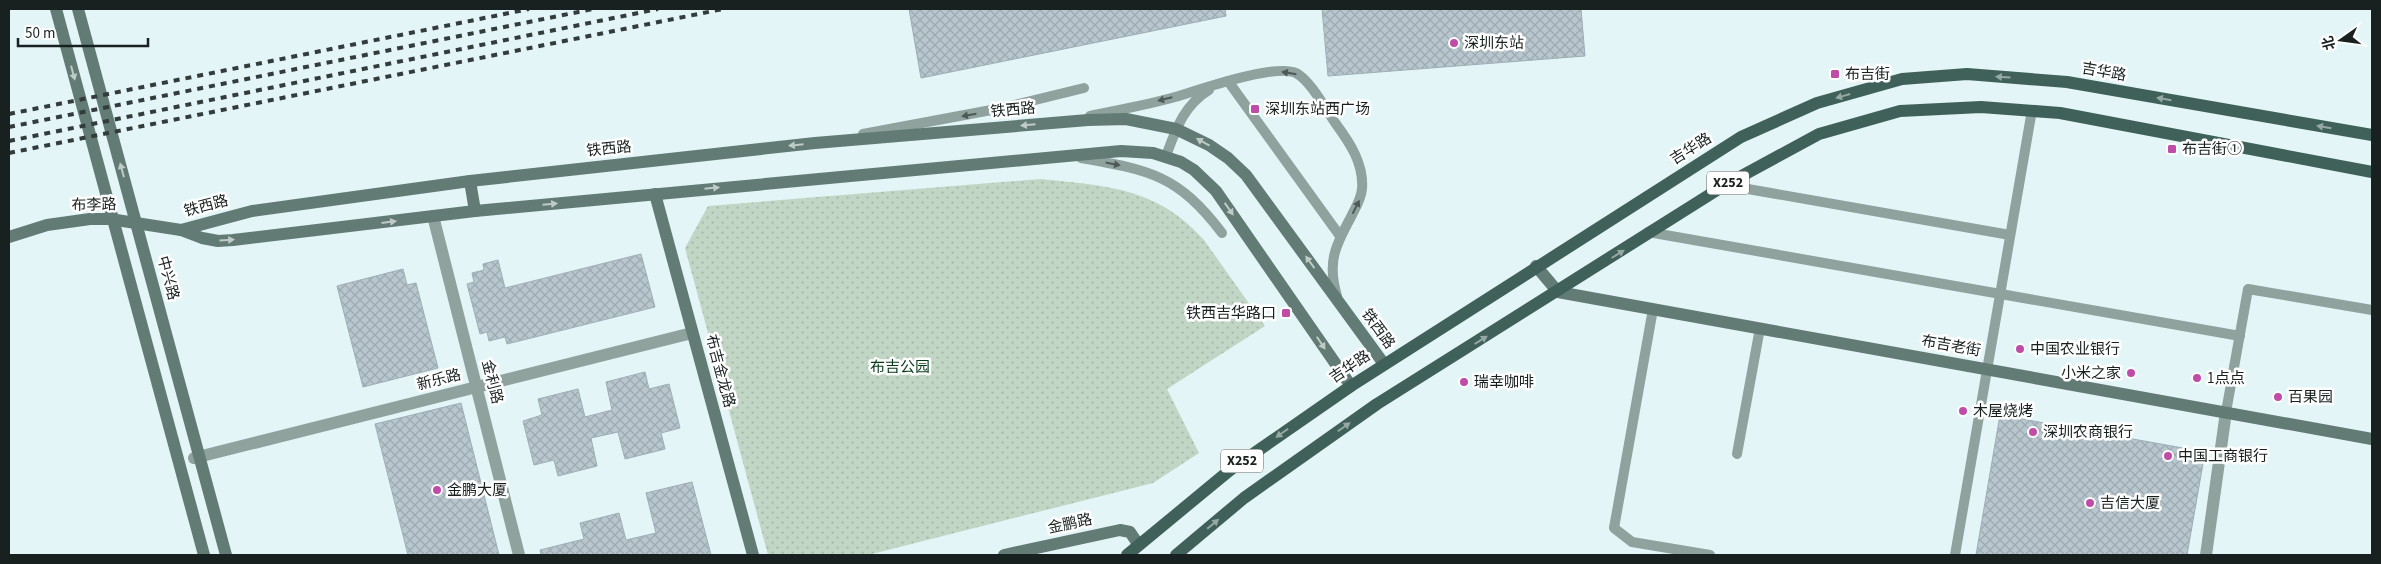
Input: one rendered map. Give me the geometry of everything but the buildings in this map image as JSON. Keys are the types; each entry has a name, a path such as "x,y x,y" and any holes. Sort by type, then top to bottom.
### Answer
{"main road":[{"path":"56,9 205,555"},
{"name":"中兴路","path":"78,9 226,555"},
{"name":"吉华路","path":"1127,555 1230,470 1384,364 1741,137 1817,103 1902,79 1967,74 2067,82 2372,135"},
{"name":"X252","path":"1176,555 1244,498 1377,404 1558,292 1648,232 1725,185 1819,134 1900,111 1981,107 2032,110 2070,115 2372,172"},
{"name":"铁西路","path":"181,230 252,211 470,181 815,143 1058,122 1126,119 1176,129 1209,145 1228,158 1246,175 1384,364"},
{"name":"铁西路","path":"181,230 202,238 233,240 475,211 1065,155 1121,151 1166,156 1194,170 1216,191 1351,386"},
{"path":"470,181 475,211"},
{"name":"布吉金龙路","path":"655,194 753,555"},
{"name":"布李路","path":"9,237 67,222 90,219 125,221 181,230"},
{"path":"1536,266 1558,292"},
{"name":"布吉老街","path":"1558,292 2372,439"},
{"name":"金鹏路","path":"1004,555 1120,530 1130,532 1138,544"}],"street":[{"name":"金利路","path":"433,216 518,555"},
{"path":"125,221 205,555"},
{"path":"125,221 194,458 220,555"},
{"name":"新乐路","path":"194,458 692,333"},
{"path":"2206,555 2226,412"}],"lane":[{"path":"1058,122 1148,104 1228,81 1271,73 1291,72 1301,76 1350,144 1361,171 1360,200 1340,236 1332,262 1333,284 1339,302"},
{"path":"1166,156 1183,114 1194,100 1210,89 1228,81"},
{"path":"1228,81 1340,236"},
{"path":"815,143 986,112 1084,88"},
{"path":"1955,555 2032,110"},
{"path":"1065,155 1130,167 1172,183 1198,204 1222,233"},
{"path":"1725,185 2010,235"},
{"path":"1648,232 2240,336"},
{"path":"2226,412 2248,289 2372,310"},
{"path":"1653,309 1614,528 1632,542 1710,555"},
{"path":"1737,454 1760,328"}],"green space":[{"name":"布吉公园","path":"1041,179 1109,187 1149,199 1168,209 1186,222 1204,240 1265,326 1167,389 1199,453 1153,483 868,555 768,555 685,248 708,206"}],"railway":[{"path":"9,114 529,9"},
{"path":"9,127 593,9"},
{"path":"9,141 658,9"},
{"path":"9,153 723,9"}],"place":[{"name":"深圳东站","path":"1454,43"},
{"name":"布吉街","path":"1835,74"},
{"name":"深圳东站西广场","path":"1255,109"},
{"name":"布吉街①","path":"2172,149"},
{"name":"铁西吉华路口","path":"1286,313"},
{"name":"中国农业银行","path":"2020,349"},
{"name":"小米之家","path":"2131,373"},
{"name":"1点点","path":"2197,378"},
{"name":"瑞幸咖啡","path":"1464,382"},
{"name":"百果园","path":"2278,397"},
{"name":"木屋烧烤","path":"1963,411"},
{"name":"深圳农商银行","path":"2033,432"},
{"name":"中国工商银行","path":"2168,456"},
{"name":"金鹏大厦","path":"437,490"},
{"name":"吉信大厦","path":"2090,503"}]}
